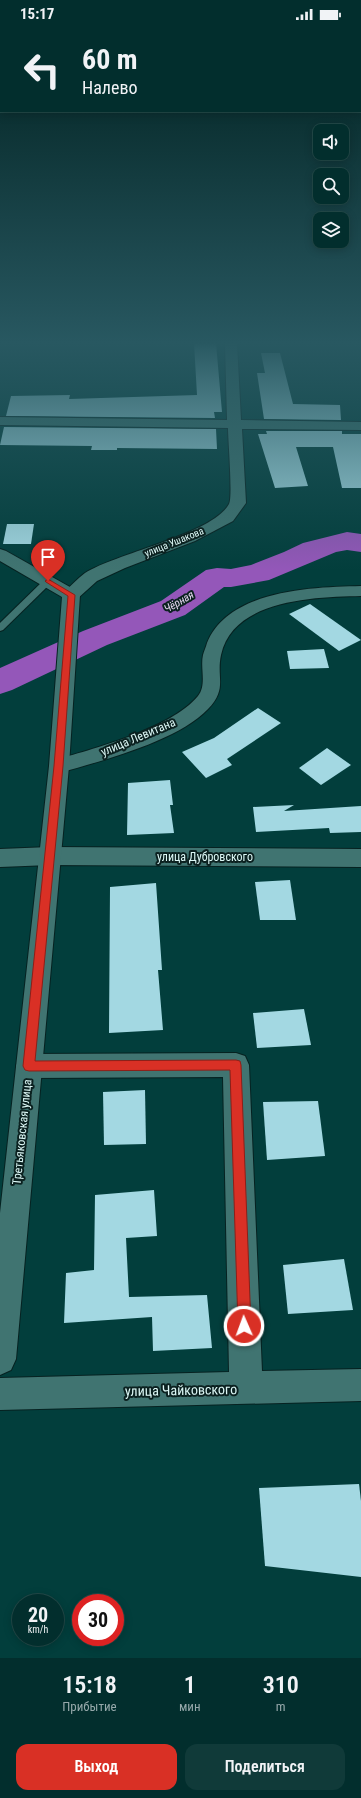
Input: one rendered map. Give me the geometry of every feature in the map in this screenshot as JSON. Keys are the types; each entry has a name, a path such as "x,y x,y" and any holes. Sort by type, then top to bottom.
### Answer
{"street":[{"name":"улица Ушакова","path":"71,601 91,577 119,564 189,538 227,518 238,503 235,419"},
{"path":"0,420 361,426"},
{"path":"0,554 48,581 71,601"},
{"name":"улица Левитана","path":"59,766 93,756 147,736 179,720 200,706 210,693 213,677 212,657 216,641 227,626 240,614 260,605 307,593 361,590"},
{"name":"Третьяковская улица","path":"0,1359 59,766 71,601"},
{"name":"улица Дубровского","path":"0,858 50,856 361,858"},
{"path":"29,1066 236,1065 246,1388"},
{"name":"улица Чайковского","path":"0,1394 361,1385"}],"lane":[{"path":"0,628 48,581"}],"building":[{"path":"269,419 341,419 341,420"},
{"path":"4,427 216,429 217,449 117,448 117,450 91,450 92,446 0,445"},
{"path":"266,431 342,431 342,434 361,434 361,488 342,488 333,447 296,447 308,486 275,488 258,434 267,434"},
{"path":"7,524 34,524 31,544 3,544"},
{"path":"310,604 361,640 339,651 289,614"},
{"path":"324,649 329,668 290,669 287,651"},
{"path":"258,708 281,723 227,759 232,765 206,778 182,752 214,738"},
{"path":"327,748 351,765 321,785 299,768"},
{"path":"170,780 173,805 170,805 174,833 127,835 128,783"},
{"path":"294,805 284,811 361,806 361,832 330,833 329,828 256,832 253,807"},
{"path":"290,880 296,920 260,920 255,882"},
{"path":"156,883 162,970 158,970 163,1030 109,1033 110,887"},
{"path":"304,1009 311,1045 257,1048 253,1013"},
{"path":"145,1090 146,1144 104,1145 103,1092"},
{"path":"318,1101 325,1156 267,1160 263,1102"},
{"path":"154,1190 157,1236 126,1238 129,1297 207,1295 212,1348 153,1351 152,1317 64,1323 66,1273 94,1270 95,1195"},
{"path":"344,1259 353,1310 288,1314 283,1265"},
{"path":"359,1484 361,1501 361,1577 265,1566 259,1488"}],"waterway":[{"name":"Чёрная","path":"0,682 95,638 173,608 217,577 231,578 258,573 295,559 314,549 331,544 347,541 361,543"}],"route":[{"path":"48,581 72,595 59,766 29,1066 236,1065 244,1326"}]}
